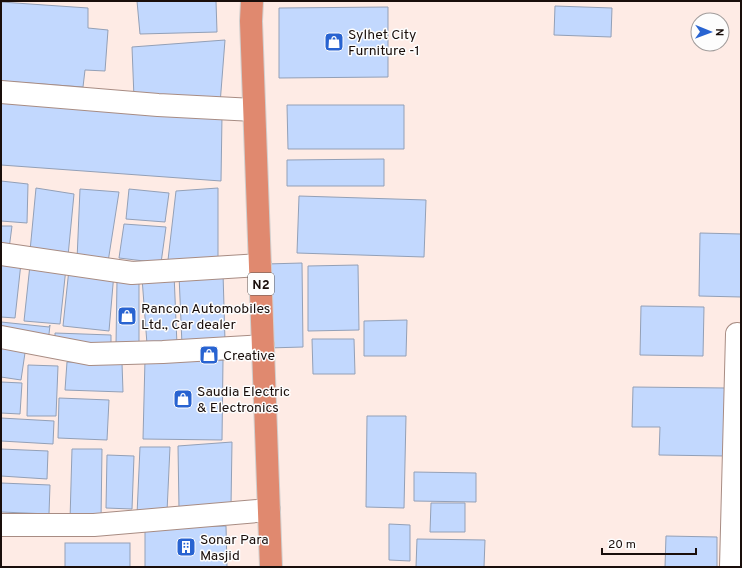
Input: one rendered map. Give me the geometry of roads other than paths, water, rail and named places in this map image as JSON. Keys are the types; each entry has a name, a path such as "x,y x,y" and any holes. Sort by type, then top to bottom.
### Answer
{"highway":[{"name":"N2","path":"252,1 251,21 271,567"}],"street":[{"path":"1,92 158,105 254,110"},
{"path":"1,254 132,273 260,265"},
{"path":"730,567 737,334"},
{"path":"1,337 90,354 163,352 263,346"},
{"path":"1,525 94,525 269,510"}],"place":[{"name":"Sylhet City Furniture -1","path":"334,42"},
{"name":"Rancon Automobiles Ltd., Car dealer","path":"127,316"},
{"name":"Creative","path":"209,355"},
{"name":"Saudia Electric & Electronics","path":"183,399"},
{"name":"Sonar Para Masjid","path":"186,547"}]}
